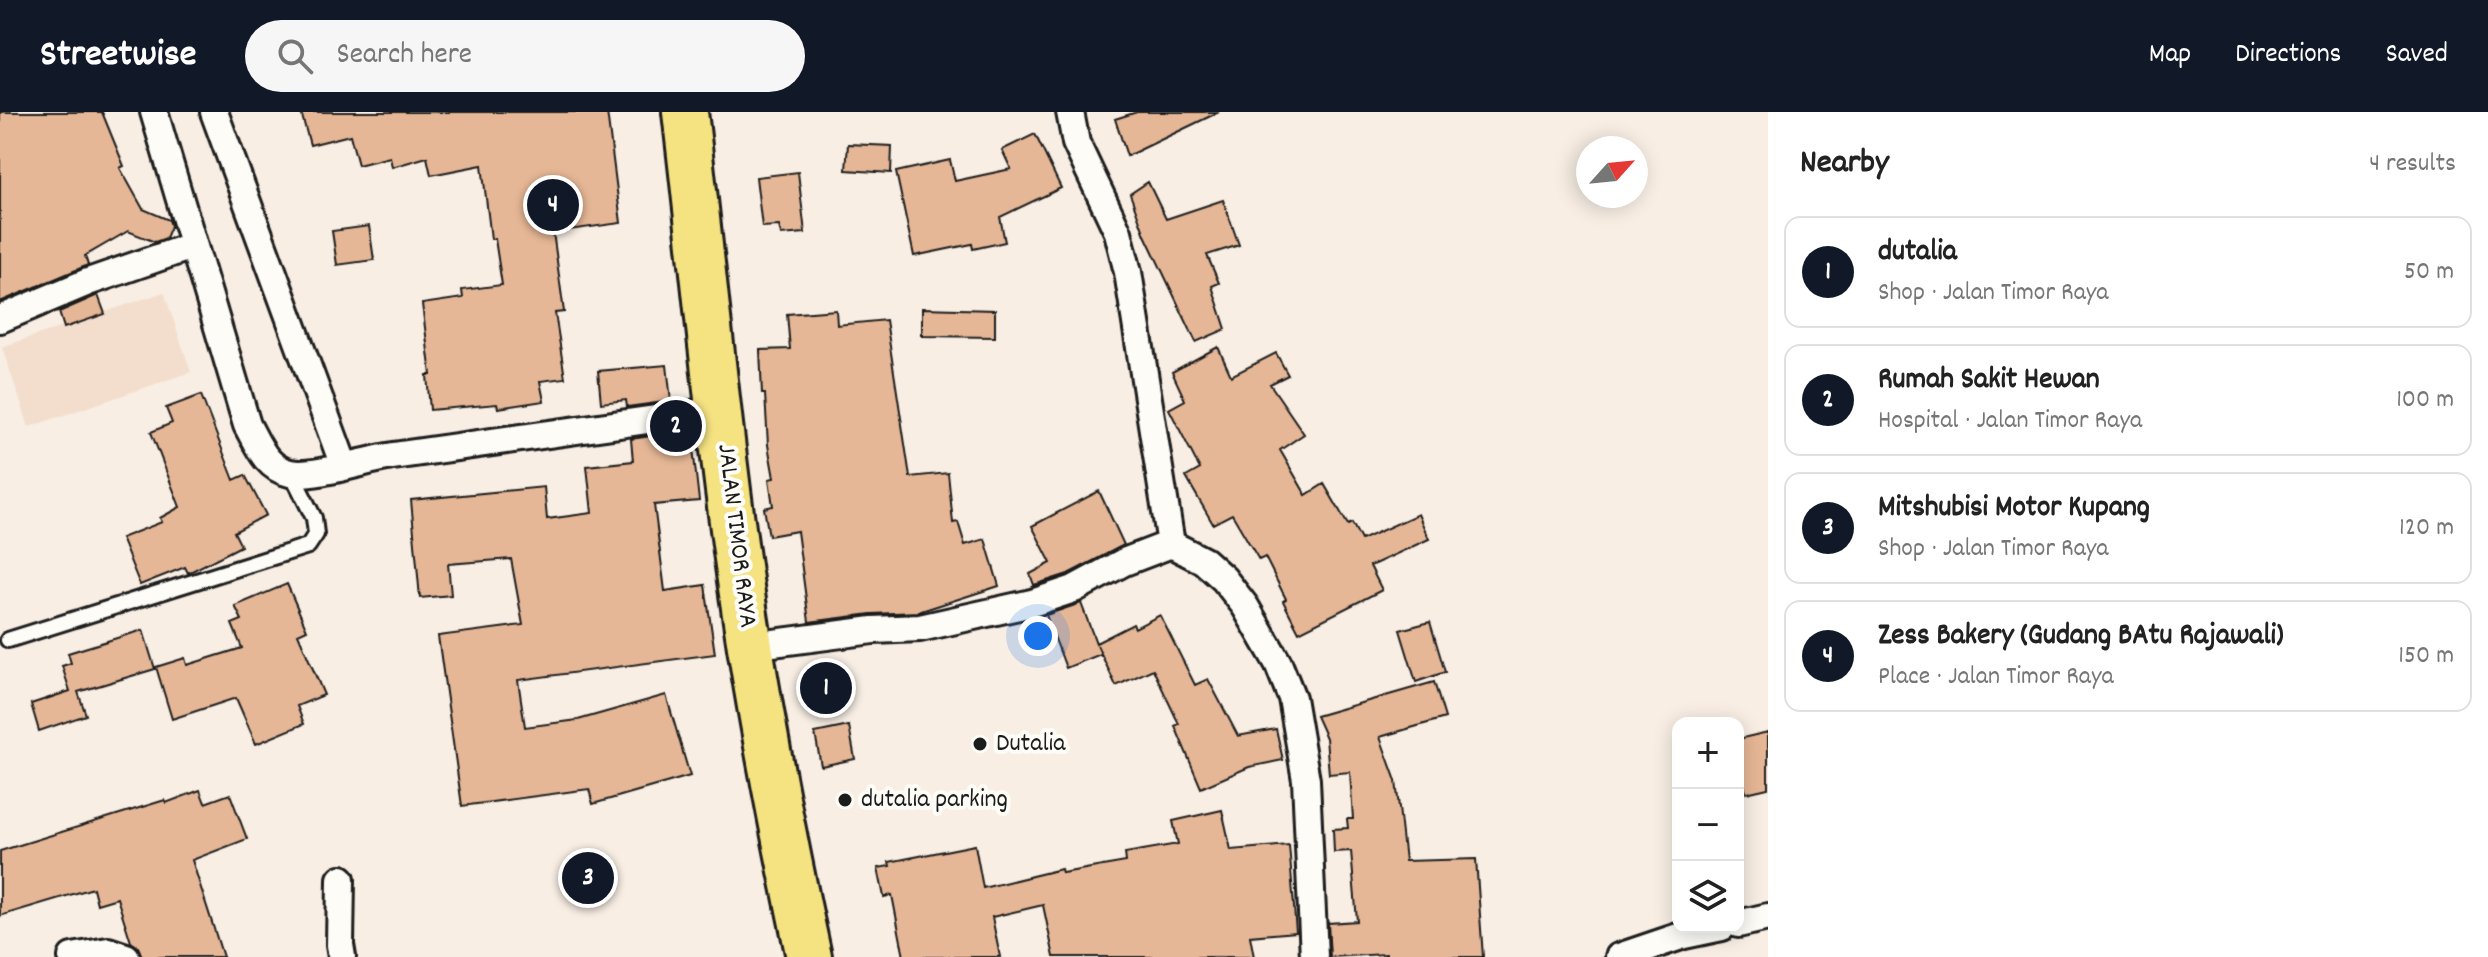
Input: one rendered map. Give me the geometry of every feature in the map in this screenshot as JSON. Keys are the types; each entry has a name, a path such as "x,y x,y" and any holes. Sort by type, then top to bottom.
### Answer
{"highway":[{"name":"JALAN TIMOR RAYA","path":"685,112 750,646 809,957"}],"street":[{"path":"154,112 247,425 273,466 292,474 388,457 719,410"},
{"path":"214,112 344,466"},
{"path":"1070,112 1076,143 1118,232 1128,272 1171,544"},
{"path":"0,319 88,282 192,246"},
{"path":"750,646 873,630 920,628 1032,603 1074,589 1124,562 1171,544 1204,561 1224,579 1245,606 1278,663 1292,698 1306,780 1314,957"},
{"path":"341,879 342,957"},
{"path":"1744,923 1768,917"},
{"path":"1619,957 1694,933"},
{"path":"72,957 108,951 126,957"}],"lane":[{"path":"8,640 308,546 316,534 314,518 292,474"}],"shaded area":[{"path":"164,292 191,372 29,427 2,347"}],"building":[{"path":"0,112 102,112 124,166 120,168 143,209 169,220 171,226 166,238 155,242 128,231 85,256 88,265 0,302"},
{"path":"301,112 607,112 621,223 553,232 564,312 555,313 565,378 540,381 544,401 498,408 497,404 430,410 427,375 431,375 422,304 463,298 462,290 502,285 495,239 491,239 482,165 431,175 427,157 392,167 390,157 358,165 350,135 310,145"},
{"path":"1137,112 1219,112 1127,156 1115,119"},
{"path":"1035,134 1061,188 1000,217 1005,242 973,249 972,244 914,256 896,172 950,160 955,181 1011,169 1002,150"},
{"path":"848,144 892,146 891,173 846,170"},
{"path":"798,172 805,233 781,235 779,226 762,227 756,177"},
{"path":"1148,182 1166,219 1223,200 1239,245 1207,255 1219,283 1212,286 1226,329 1196,342 1145,235 1130,194"},
{"path":"369,226 374,260 337,265 332,231"},
{"path":"98,295 105,314 64,328 59,312"},
{"path":"922,308 995,310 995,337 922,336"},
{"path":"836,310 837,325 886,320 910,477 948,473 953,523 958,522 965,545 985,539 999,586 918,612 809,622 797,531 769,536 764,508 773,506 769,479 774,478 768,445 765,394 762,394 760,350 790,349 787,314"},
{"path":"1218,347 1231,376 1276,353 1288,375 1270,384 1304,434 1280,450 1306,495 1324,484 1348,525 1352,523 1361,540 1418,514 1429,539 1370,566 1382,590 1299,632 1265,557 1259,560 1232,514 1213,524 1186,477 1200,469 1169,409 1185,400 1172,372"},
{"path":"667,365 671,401 627,407 626,400 601,403 598,371"},
{"path":"201,395 234,480 245,475 266,515 234,532 241,546 188,573 185,567 140,585 121,538 162,522 160,518 180,507 151,432 172,423 166,408"},
{"path":"691,430 699,501 654,505 665,591 705,585 715,654 518,680 525,727 578,720 666,695 690,776 593,804 589,789 462,806 438,636 523,625 511,559 448,564 451,595 420,598 411,500 544,487 547,519 592,513 587,466 633,461 631,439"},
{"path":"1099,491 1124,545 1068,574 1034,585 1030,574 1051,563 1032,526"},
{"path":"287,584 307,630 298,634 324,695 297,706 304,724 256,744 236,698 172,719 156,667 185,658 187,665 242,648 232,624 242,620 235,606"},
{"path":"1081,603 1096,643 1133,624 1135,628 1160,615 1195,685 1208,679 1238,736 1276,729 1283,760 1249,767 1201,788 1175,726 1179,724 1153,669 1116,686 1097,645 1101,654 1066,668 1046,615"},
{"path":"1430,622 1445,672 1416,682 1400,630"},
{"path":"143,630 155,669 78,692 86,715 39,731 31,704 70,691 62,666 71,663 68,653"},
{"path":"1434,682 1445,718 1380,737 1396,781 1405,861 1476,859 1483,957 1386,957 1386,954 1330,957 1328,923 1357,921 1351,851 1334,852 1333,829 1348,828 1347,819 1353,819 1350,772 1329,774 1326,738 1316,716"},
{"path":"849,726 855,759 821,766 815,733"},
{"path":"1768,732 1768,788 1746,793 1744,738"},
{"path":"200,790 205,803 230,794 247,839 192,860 223,957 142,957 138,947 131,942 117,898 97,904 93,888 0,916 0,851 165,800 166,803"},
{"path":"1222,810 1231,850 1289,845 1296,932 1250,936 1254,957 1054,957 1043,905 992,917 1000,957 904,957 892,895 884,897 878,868 890,866 889,862 975,845 983,888 1061,869 1062,873 1126,862 1125,853 1178,844 1173,821"}],"place":[{"name":"Zess Bakery (Gudang BAtu Rajawali)","path":"553,205"},
{"name":"Rumah Sakit Hewan","path":"676,426"},
{"name":"dutalia","path":"826,688"},
{"name":"Dutalia","path":"980,744"},
{"name":"dutalia parking","path":"845,800"},
{"name":"Mitshubisi Motor Kupang","path":"588,878"}]}
